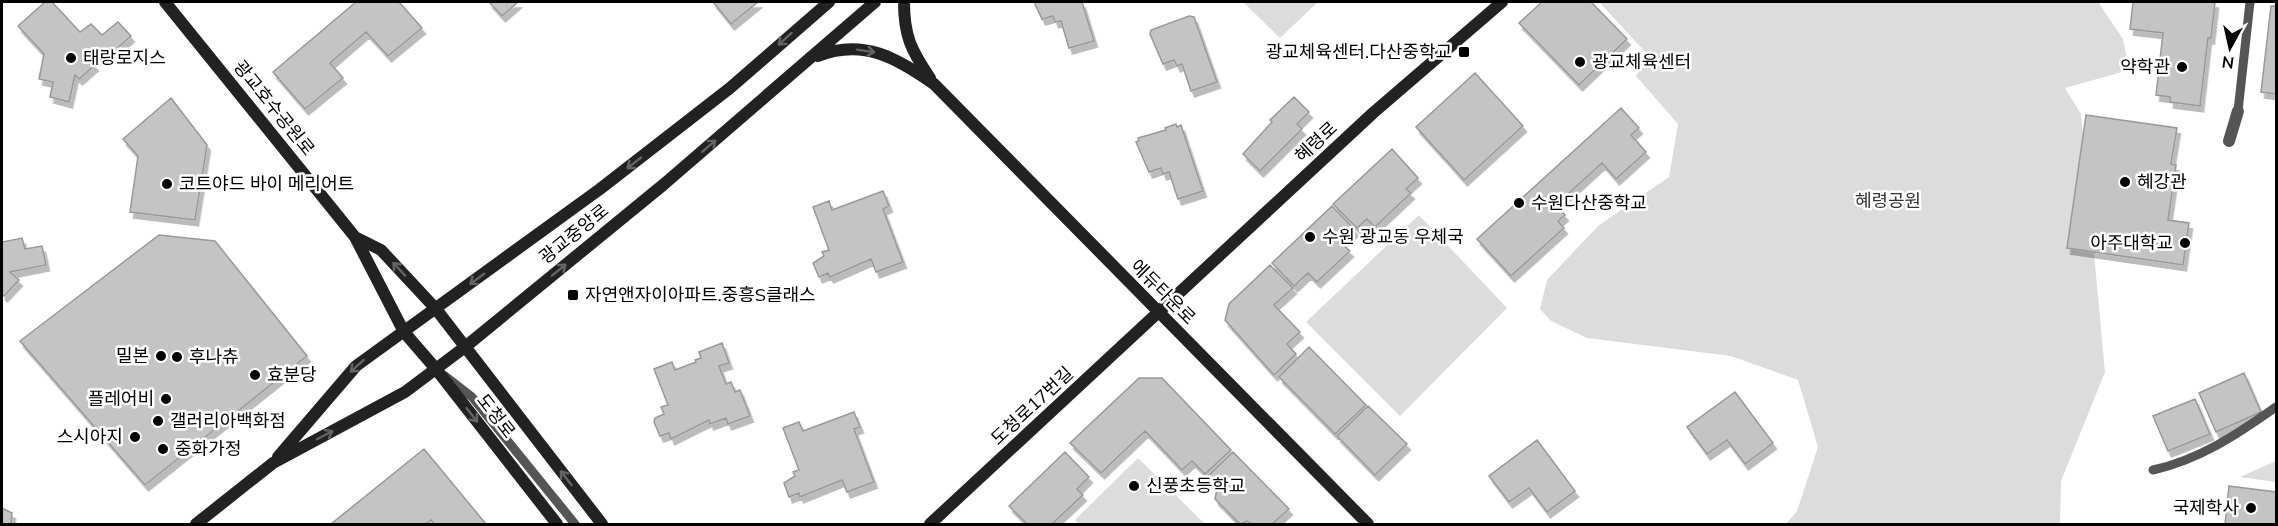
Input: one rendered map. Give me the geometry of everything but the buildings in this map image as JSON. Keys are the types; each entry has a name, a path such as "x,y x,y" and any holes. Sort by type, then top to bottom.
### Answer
{"main road":[{"name":"광교호수공원로","path":"165,2 355,237 404,332"},
{"name":"광교중앙로","path":"273,463 356,366 600,189 730,88 829,2"},
{"name":"광교중앙로","path":"196,525 273,463 405,392 465,347 663,185 875,2"},
{"path":"904,2 904,27 912,52 934,84"},
{"name":"혜령로","path":"1159,314 1372,114 1502,2"},
{"path":"810,58 838,48 871,51 900,60 934,84"},
{"name":"에듀타운로","path":"934,84 1368,525"},
{"name":"광교호수공원로","path":"355,237 381,250 436,309 602,525"},
{"name":"도청로17번길","path":"930,525 1159,314"},
{"name":"도청로","path":"404,332 436,369 557,525"}],"street":[{"path":"2229,141 2238,111"}],"lane":[{"path":"2238,111 2250,2"},
{"path":"436,369 472,397 576,525"},
{"path":"2153,470 2181,464 2237,434 2277,407"}],"green space":[{"path":"1243,2 1318,2 1280,38"},
{"name":"혜령공원","path":"1599,2 2098,2 2123,39 2129,70 2065,88 2081,114 2105,372 2061,481 2060,524 1786,524 1797,511 1818,447 1798,380 1731,356 1587,338 1551,321 1540,309 1547,280 1598,226 1669,177 1678,124 1636,76 1649,56"},
{"path":"1419,215 1507,308 1400,416 1306,322"},
{"name":"신풍초등학교","path":"1138,458 1205,524 1079,524 1075,520"},
{"path":"2276,461 2276,482 2240,477"}],"place":[{"name":"광교체육센터.다산중학교","path":"1464,52"},
{"name":"태랑로지스","path":"71,58"},
{"name":"광교체육센터","path":"1580,62"},
{"name":"약학관","path":"2182,67"},
{"name":"혜강관","path":"2125,182"},
{"name":"코트야드 바이 메리어트","path":"167,184"},
{"name":"수원다산중학교","path":"1519,203"},
{"name":"수원 광교동 우체국","path":"1310,237"},
{"name":"아주대학교","path":"2185,243"},
{"name":"자연앤자이아파트.중흥S클래스","path":"573,295"},
{"name":"밀본","path":"161,356"},
{"name":"후나츄","path":"177,357"},
{"name":"효분당","path":"255,375"},
{"name":"플레어비","path":"166,399"},
{"name":"갤러리아백화점","path":"158,421"},
{"name":"스시아지","path":"135,437"},
{"name":"중화가정","path":"163,449"},
{"name":"신풍초등학교","path":"1134,486"},
{"name":"국제학사","path":"2251,508"}]}
